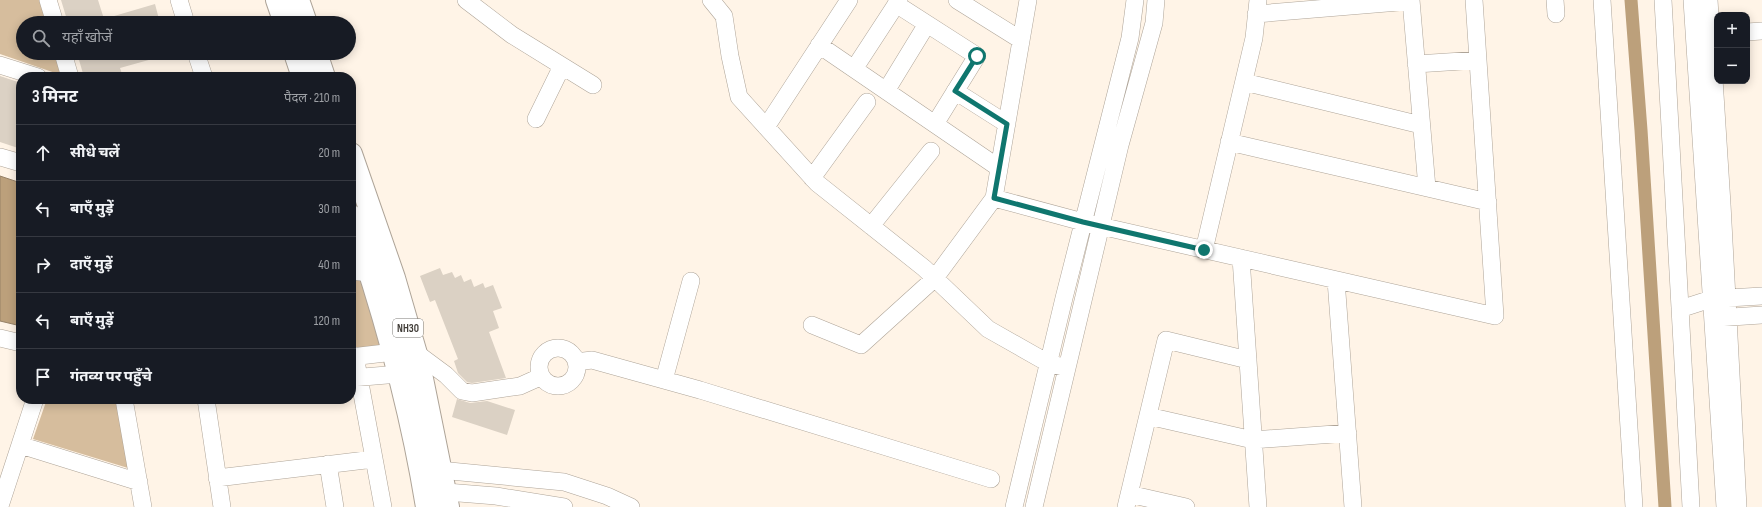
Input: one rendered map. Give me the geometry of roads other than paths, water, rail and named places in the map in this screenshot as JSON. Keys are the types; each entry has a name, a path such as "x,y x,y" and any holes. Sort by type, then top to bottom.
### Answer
{"highway":[{"path":"277,0 283,16"},
{"path":"298,0 304,16"},
{"path":"297,60 301,72"},
{"path":"318,60 322,72"},
{"name":"NH30","path":"356,168 394,278 415,352 436,499"},
{"name":"NH30","path":"356,244 361,272 394,352 399,374 431,469"}],"street":[{"path":"48,0 52,16"},
{"path":"179,0 184,16"},
{"path":"466,0 512,35 593,86"},
{"path":"711,0 724,16 730,56 739,97 812,178 935,278 988,329 1048,363 1067,368"},
{"path":"766,127 849,0"},
{"path":"957,0 1021,40"},
{"path":"812,325 861,345 935,278 994,198 1027,0"},
{"path":"1014,507 1048,363 1130,38 1135,0"},
{"path":"1034,507 1120,145 1154,23 1156,0"},
{"path":"1204,250 1254,38 1257,7 1411,0 1427,188"},
{"path":"994,198 1083,222 1495,316 1474,0"},
{"path":"1602,0 1634,507"},
{"path":"1663,0 1691,507"},
{"path":"1692,0 1708,34"},
{"path":"1709,0 1708,34 1720,317 1725,507"},
{"path":"854,69 898,2 927,24 977,56 935,124"},
{"path":"886,91 927,24"},
{"path":"1750,32 1762,31"},
{"path":"819,45 999,168"},
{"path":"65,60 69,72"},
{"path":"198,60 202,72"},
{"path":"1416,64 1478,60"},
{"path":"0,65 22,72"},
{"path":"536,119 562,66"},
{"path":"1244,82 1421,125"},
{"path":"955,91 1007,124"},
{"path":"812,178 867,102"},
{"path":"1230,142 1488,202"},
{"path":"872,226 931,151"},
{"path":"0,156 16,161"},
{"path":"1241,258 1258,507"},
{"path":"664,380 691,280"},
{"path":"1336,280 1353,507"},
{"path":"1680,309 1719,298 1762,296"},
{"path":"1680,309 1720,317 1762,315"},
{"path":"1720,317 1738,507"},
{"path":"0,338 16,342"},
{"path":"1186,507 1128,501 1166,340 1248,360"},
{"path":"558,348 566,350 572,355 576,362 577,370 574,378 561,386 553,386 540,376 538,369 540,361 544,354 550,350 558,348"},
{"path":"356,357 394,352"},
{"path":"415,352 446,375 462,391 472,393 520,386 540,376"},
{"path":"576,362 592,360 664,380 991,479"},
{"path":"356,378 399,374"},
{"path":"356,382 374,459 383,507"},
{"path":"0,506 33,404"},
{"path":"125,404 143,507"},
{"path":"207,404 222,507"},
{"path":"1148,416 1253,440 1348,433"},
{"path":"20,445 139,482"},
{"path":"217,478 374,459"},
{"path":"328,464 335,507"},
{"path":"431,469 564,482 607,496 631,507"},
{"path":"436,499 496,496 564,507"}],"waterway":[{"path":"1631,0 1641,130 1665,507"}]}
